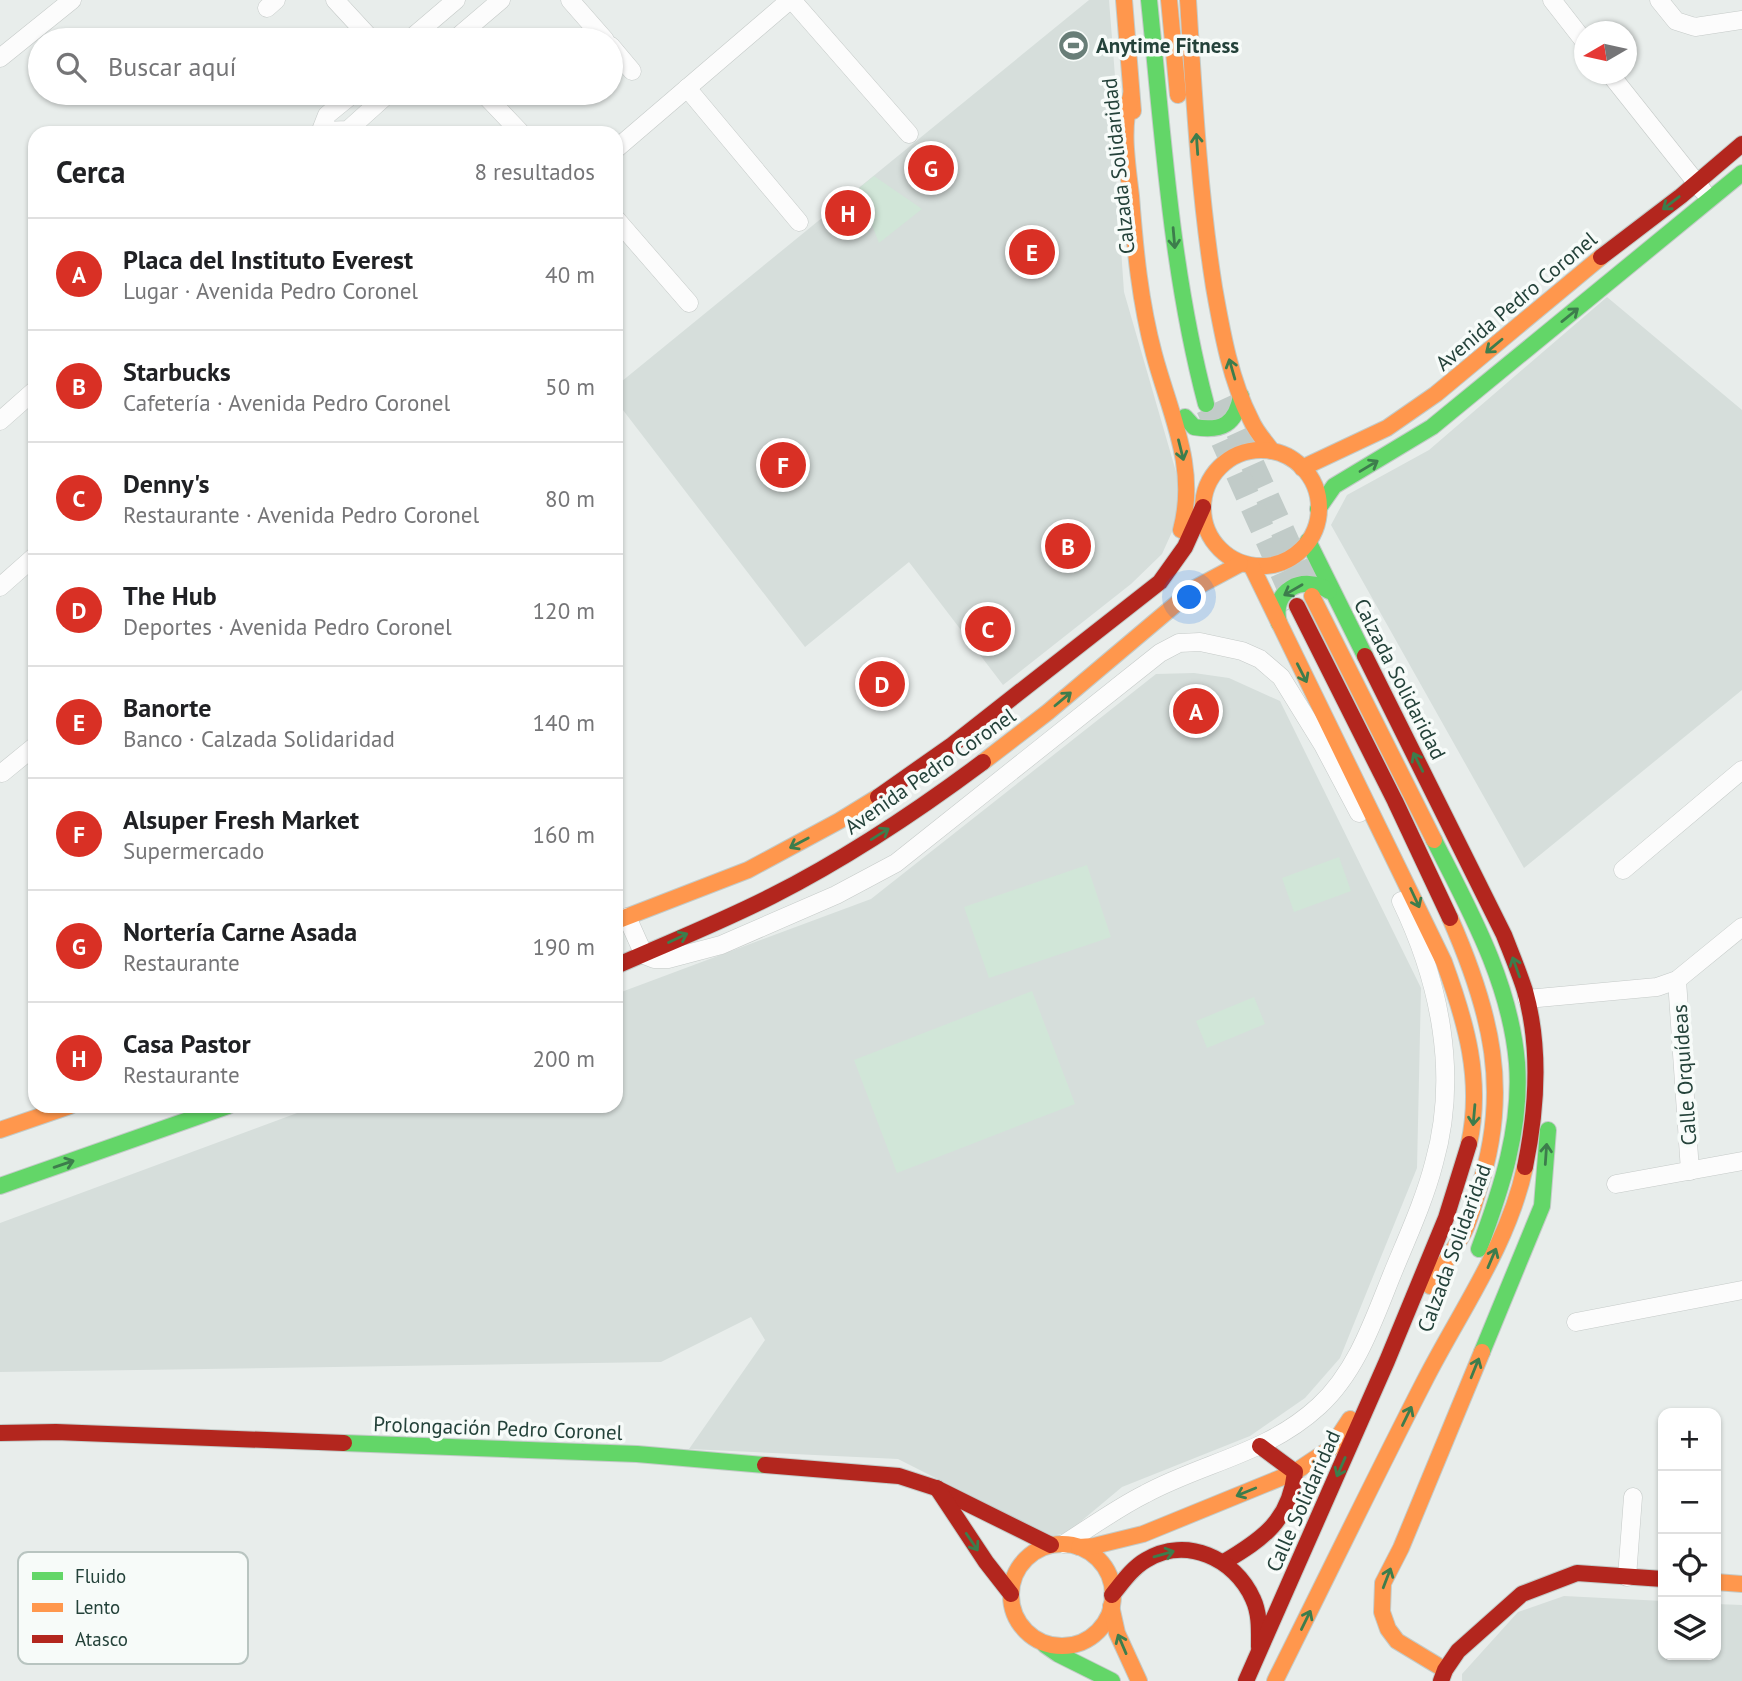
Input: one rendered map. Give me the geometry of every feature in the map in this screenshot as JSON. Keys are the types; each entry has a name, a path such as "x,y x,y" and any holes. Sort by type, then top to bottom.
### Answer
{"main road":[{"name":"Calzada Solidaridad","path":"1124,0 1143,225 1156,312 1162,342 1207,487"},
{"path":"1149,0 1177,268 1190,343 1206,404"},
{"path":"1169,0 1196,291 1216,375"},
{"path":"1188,0 1198,159 1209,260 1223,340 1252,423 1272,451"},
{"path":"1018,694 1030,671 1154,574 1167,557 1183,526 1189,499 1186,467 1154,356 1139,280 1125,124 1131,95"},
{"name":"Avenida Pedro Coronel","path":"1302,468 1387,428 1436,394 1595,261 1742,144"},
{"name":"Avenida Pedro Coronel","path":"1318,509 1334,486 1401,446 1452,411 1742,173"},
{"path":"1185,417 1194,427 1216,429 1235,417 1240,408 1241,396"},
{"path":"1256,450 1272,451 1289,457 1302,468 1314,487 1318,509 1316,524 1308,541 1290,558 1279,563 1246,566 1226,555 1214,541 1206,525 1203,507 1207,487 1214,473 1226,461 1256,450"},
{"name":"Avenida Pedro Coronel","path":"623,918 748,870 839,821 897,785 1160,582 1191,539 1203,507"},
{"name":"Calzada Solidaridad","path":"1308,541 1504,934 1527,999 1535,1057 1534,1127 1527,1168 1517,1200 1486,1272 1435,1360"},
{"name":"Calzada Solidaridad","path":"1246,566 1402,872 1444,962 1464,1014 1473,1057 1473,1127 1459,1182 1398,1337"},
{"name":"Avenida Pedro Coronel","path":"623,963 802,881 855,850 932,800 1048,712 1195,588 1246,566"},
{"path":"1283,635 1276,612 1278,601 1292,588 1310,582 1320,584 1338,602"},
{"name":"Calzada Solidaridad","path":"1312,596 1487,949 1499,980 1513,1038 1517,1064 1515,1114 1502,1185 1435,1360"},
{"name":"Calzada Solidaridad","path":"1297,606 1395,801 1464,949 1487,1018 1495,1066 1497,1096 1489,1160 1465,1230 1398,1337"},
{"path":"932,800 920,799 916,793 918,781 974,739 979,723"},
{"path":"1535,1057 1544,1084 1548,1128 1542,1206 1401,1548 1383,1583 1382,1612 1388,1629 1397,1641 1421,1655 1443,1676 1458,1651 1522,1594 1577,1573 1658,1579"},
{"path":"0,1130 50,1113"},
{"path":"0,1186 208,1113"},
{"name":"Calle Solidaridad","path":"1246,1681 1398,1337"},
{"path":"1275,1681 1435,1360"},
{"path":"1112,1681 1058,1654 1018,1621 1011,1594 1018,1568 1027,1558 1065,1545 1094,1546 1143,1534 1295,1472 1331,1448 1384,1370"},
{"name":"Prolongación Pedro Coronel","path":"0,1433 56,1432 637,1454 899,1476 936,1488 1065,1545"},
{"path":"1260,1446 1269,1450 1295,1472"},
{"path":"1224,1562 1254,1545 1273,1530 1291,1498 1295,1472"},
{"path":"936,1488 1011,1594"},
{"path":"1065,1545 1093,1555 1103,1566 1110,1580 1117,1633 1139,1681"},
{"path":"1039,1640 1065,1646 1091,1637 1101,1628 1112,1600 1127,1576 1148,1559 1168,1552 1194,1550 1224,1562 1237,1572 1253,1600 1259,1627 1258,1655"},
{"path":"1721,1582 1742,1584"}],"street":[{"path":"37,28 72,0"},
{"path":"335,0 361,28"},
{"path":"423,28 456,0"},
{"path":"468,28 500,0"},
{"path":"570,0 595,28"},
{"path":"623,143 791,0 909,134"},
{"path":"1552,0 1574,28"},
{"path":"1659,0 1676,21 1695,27 1741,23"},
{"path":"0,58 28,35"},
{"path":"623,60 632,71"},
{"path":"1618,84 1710,199"},
{"path":"687,88 799,222"},
{"path":"324,126 327,115 339,105"},
{"path":"353,126 376,105"},
{"path":"494,105 514,126"},
{"path":"623,227 689,303"},
{"path":"0,421 28,396"},
{"path":"0,587 28,562"},
{"path":"623,922 643,955 654,959 668,959 721,945 836,895 897,863 1160,653 1179,643 1200,642 1242,650 1260,659 1282,677 1323,746 1364,824 1409,917 1427,962 1439,1008 1446,1081 1443,1123 1432,1172 1370,1330 1352,1364 1321,1405 1260,1446 1146,1493 1065,1545"},
{"path":"2,773 28,752"},
{"path":"1623,870 1742,769"},
{"name":"Calle Orquídeas","path":"1527,999 1657,987 1678,980 1742,927"},
{"name":"Calle Orquídeas","path":"1678,980 1690,1171"},
{"name":"Calle Orquídeas","path":"1616,1184 1742,1161"},
{"path":"1576,1322 1742,1290"},
{"path":"1627,1577 1633,1497"}],"shaded area":[{"path":"1089,0 1109,0 1116,89 1115,162 1124,292 1181,489 1176,523 1162,554 1131,584 1003,685 909,562 805,647 623,410 623,380"},
{"path":"1607,297 1742,410 1742,690 1524,868 1331,525 1347,495 1429,450"},
{"path":"1194,673 1229,678 1280,701 1421,988 1417,1168 1340,1358 1305,1398 1250,1436 1122,1487 1067,1533 1051,1536 898,1459 689,1449 765,1340 751,1317 661,1362 0,1372 0,1223 297,1113 623,1113 623,991 871,899 1156,674"},
{"path":"1564,1596 1658,1601 1658,1660 1721,1660 1721,1604 1742,1605 1742,1681 1462,1681 1462,1674 1518,1612"}],"green space":[{"path":"874,176 922,209 879,243 858,189"},
{"path":"1199,694 1211,699 1216,711 1211,723 1199,728 1187,723 1182,711 1187,699"},
{"path":"1339,857 1351,891 1294,912 1282,878"},
{"path":"1087,865 1111,937 989,978 964,907"},
{"path":"1032,991 1075,1104 897,1173 854,1060"},
{"path":"1254,997 1265,1024 1207,1048 1196,1021"}],"tunnel":[{"path":"1223,399 1312,596"},
{"path":"1208,408 1297,606"}],"traffic: fast":[{"path":"1149,0 1176,254 1206,404"},
{"path":"1318,509 1334,486 1432,427 1742,173"},
{"path":"1185,417 1194,427 1220,427 1231,419 1239,406 1241,396"},
{"path":"1308,541 1365,656"},
{"path":"1279,623 1279,602 1291,588 1309,584 1329,591"},
{"path":"1434,840 1474,920 1497,976 1513,1033 1517,1063 1518,1087 1513,1134 1502,1181 1479,1249"},
{"path":"0,1186 208,1113"},
{"path":"1482,1352 1542,1206 1548,1130"},
{"path":"344,1443 637,1454 765,1465"},
{"path":"1045,1645 1112,1681"}],"traffic: slow":[{"path":"1124,0 1133,111"},
{"path":"1169,0 1178,95"},
{"path":"1188,0 1201,180 1217,304 1237,388 1253,424 1272,451"},
{"path":"1131,95 1126,120 1126,145 1136,256 1149,334 1184,462 1185,507 1181,530"},
{"path":"1302,468 1387,428 1436,394 1601,257"},
{"path":"1261,450 1283,455 1302,467 1314,486 1319,508 1314,530 1302,549 1283,561 1261,566 1239,561 1220,549 1208,530 1203,508 1208,486 1220,467 1239,455 1261,450"},
{"path":"983,762 1048,712 1195,588 1240,564"},
{"path":"1252,567 1444,962 1470,1051 1474,1097 1469,1144"},
{"path":"1312,596 1434,840"},
{"path":"623,918 748,870 878,797"},
{"path":"1430,1286 1468,1222 1488,1155 1494,1120 1495,1086 1486,1019 1450,918"},
{"path":"0,1130 50,1113"},
{"path":"1275,1681 1424,1382 1482,1278 1507,1224 1525,1167"},
{"path":"1445,1670 1397,1641 1388,1629 1382,1612 1383,1583 1401,1548 1482,1352"},
{"path":"1079,1547 1143,1534 1295,1472 1331,1448 1350,1419"},
{"path":"1062,1544 1081,1548 1098,1559 1109,1576 1113,1595 1109,1614 1098,1631 1081,1642 1062,1646 1043,1642 1026,1631 1015,1614 1011,1595 1015,1576 1026,1559 1043,1548 1062,1544"},
{"path":"1721,1582 1742,1584"},
{"path":"1111,1606 1117,1633 1139,1681"}],"traffic: jam":[{"path":"1601,257 1681,196 1742,144"},
{"path":"878,797 952,745 1160,582 1185,547 1203,507"},
{"path":"1297,606 1395,801 1450,918"},
{"path":"1365,656 1504,935 1525,991 1533,1034 1536,1079 1525,1167"},
{"path":"623,963 733,915 827,866 880,834 983,762"},
{"path":"1246,1681 1387,1361 1446,1218 1469,1144"},
{"path":"0,1433 56,1432 344,1443"},
{"path":"1224,1562 1251,1545 1272,1526 1281,1516 1292,1489 1295,1472 1260,1446"},
{"path":"765,1465 899,1476 936,1488 1051,1545"},
{"path":"937,1488 986,1562 1011,1594"},
{"path":"1112,1595 1136,1567 1161,1553 1177,1550 1208,1555 1234,1572 1253,1599 1258,1617 1259,1647"},
{"path":"1441,1681 1458,1651 1522,1594 1577,1573 1658,1579"}],"place":[{"name":"Anytime Fitness","path":"1073,45"},
{"name":"Nortería Carne Asada","path":"931,168"},
{"name":"Casa Pastor","path":"848,213"},
{"name":"Banorte","path":"1032,252"},
{"name":"Alsuper Fresh Market","path":"783,465"},
{"name":"Starbucks","path":"1068,546"},
{"name":"Denny's","path":"988,629"},
{"name":"The Hub","path":"882,684"},
{"name":"Placa del Instituto Everest","path":"1196,711"}]}
